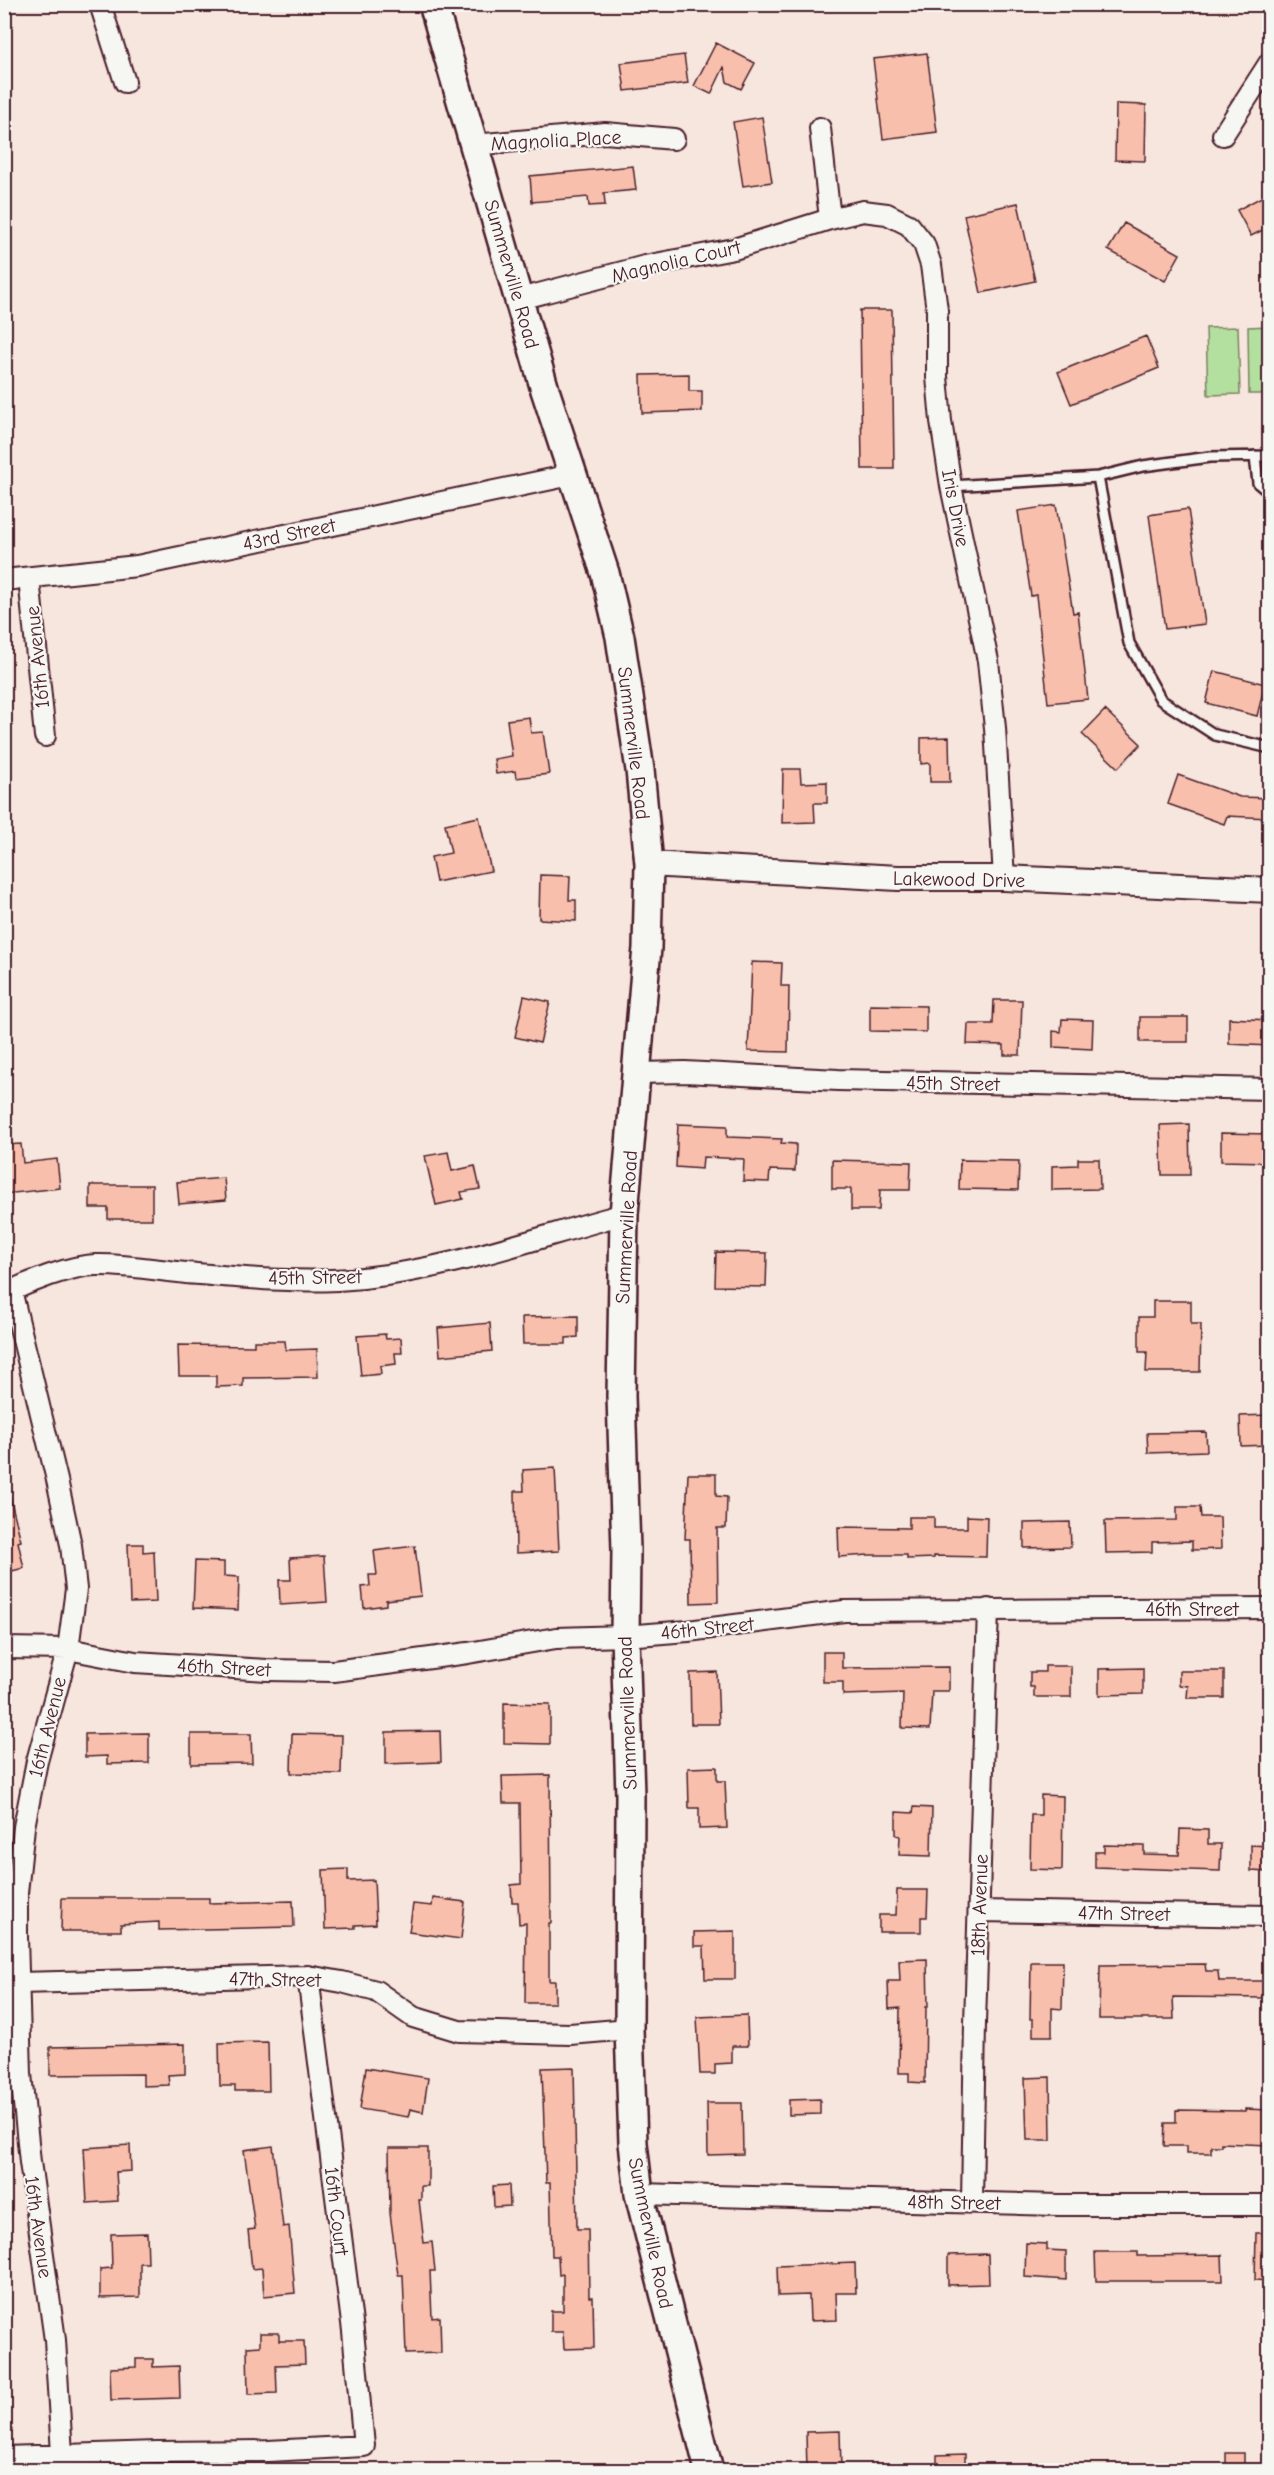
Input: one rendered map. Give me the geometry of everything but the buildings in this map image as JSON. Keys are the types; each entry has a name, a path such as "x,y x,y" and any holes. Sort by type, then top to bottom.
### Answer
{"main road":[{"name":"Summerville Road","path":"433,4 571,475 604,573 620,637 640,770 649,864 647,948 641,995 637,1073 624,1214 621,1396 630,1795 629,2029 633,2143 639,2194 709,2470"}],"street":[{"path":"100,4 125,82"},
{"path":"1223,135 1269,62"},
{"path":"820,128 830,219"},
{"name":"Magnolia Place","path":"474,145 605,134 674,139"},
{"name":"Iris Drive","path":"830,219 863,211 887,214 909,225 924,244 931,265 937,310 937,377 951,486 988,661 1004,878"},
{"name":"Magnolia Court","path":"520,298 645,266 734,249 830,219"},
{"name":"43rd Street","path":"4,580 137,566 571,475"},
{"name":"16th Avenue","path":"29,578 45,736"},
{"name":"Lakewood Drive","path":"649,864 898,878 1004,878 1269,890"},
{"name":"45th Street","path":"637,1073 685,1072 838,1080 1269,1089"},
{"name":"45th Street","path":"8,1292 72,1269 93,1265 138,1266 227,1276 294,1279 362,1278 428,1268 624,1214"},
{"name":"16th Avenue","path":"8,1292 52,1458 71,1545 76,1589 68,1649 37,1761 24,1827 17,1893 21,2074 30,2162 55,2340 62,2463"},
{"name":"46th Street","path":"4,1648 68,1649 135,1662 267,1670 334,1671 456,1655 556,1638 625,1636 844,1611 1269,1608"},
{"name":"18th Avenue","path":"972,2202 978,1911 988,1609"},
{"name":"47th Street","path":"978,1911 1269,1916"},
{"name":"47th Street","path":"18,1983 308,1976 376,1991 413,2016 459,2031 570,2034 629,2029"},
{"name":"16th Court","path":"62,2463 363,2446 353,2331 308,1976"},
{"name":"48th Street","path":"639,2194 1059,2205 1269,2205"},
{"path":"4,2457 62,2463"}],"lane":[{"path":"1255,456 1258,483 1269,493"},
{"path":"951,486 1098,477 1143,466 1210,457 1269,456"},
{"path":"1098,477 1129,644 1161,700 1215,735 1269,748"}],"green space":[{"path":"1269,326 1269,394 1249,394 1248,327"},
{"path":"1238,327 1240,394 1208,395 1206,328"}]}
